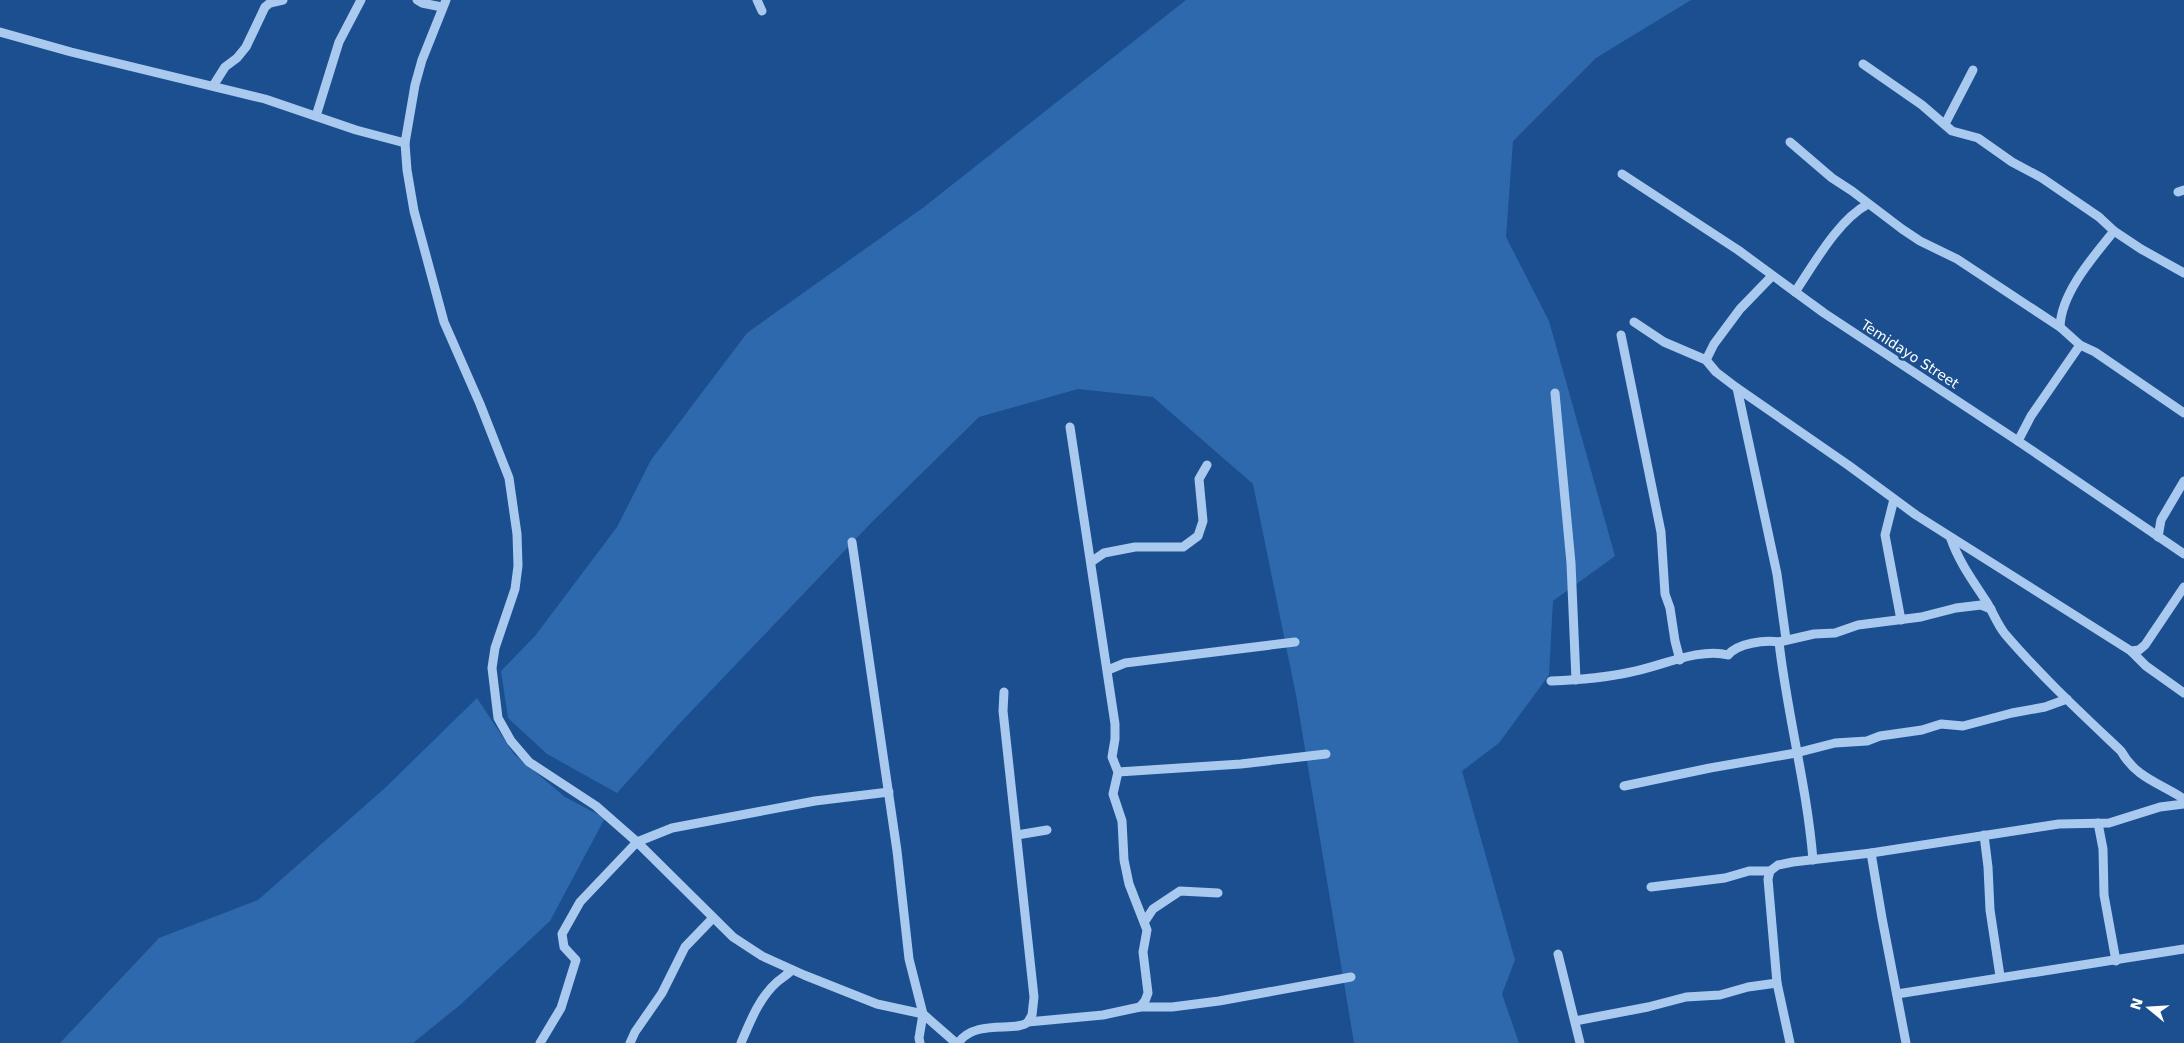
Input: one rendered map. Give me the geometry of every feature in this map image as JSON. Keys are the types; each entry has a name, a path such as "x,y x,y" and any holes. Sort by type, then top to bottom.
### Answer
{"street":[{"path":"212,86 225,67 237,58 246,47 265,7 270,3 283,0"},
{"path":"316,116 340,42 361,0"},
{"path":"417,0 422,3 444,4 422,60 406,144 407,170 414,211 444,322 497,444 509,478 517,534 518,566 515,589 494,655 492,668 498,718 511,741 529,762 596,806 637,842 733,937 762,956 792,970 877,1004 923,1014 957,1043 967,1034 994,1026 1017,1026 1028,1022 1103,1015 1140,1007 1172,1007 1219,1001 1351,977"},
{"path":"756,0 762,11"},
{"path":"0,32 70,52 265,99 356,130 406,144"},
{"path":"1863,64 1922,105 1952,131 1978,138 2012,162 2042,178 2099,217 2114,231 2141,250 2184,274"},
{"path":"1945,124 1973,70"},
{"path":"1790,142 1832,178 1902,230 1958,259 2060,327 2080,345 2096,352 2182,410"},
{"name":"Temidayo Street","path":"1622,174 1738,250 1794,292 1904,367 2018,441 2184,554"},
{"path":"1794,292 1845,222 1856,210 1868,204"},
{"path":"2060,327 2060,316 2067,299 2089,263 2114,231"},
{"path":"1706,360 1714,344 1740,309 1772,276"},
{"path":"1634,322 1664,342 1706,360 1716,372 1737,388 1951,539 2006,571 2104,636 2131,651 2146,666 2184,693"},
{"path":"1621,335 1661,532 1665,594 1670,608 1680,660"},
{"path":"2018,441 2031,416 2080,345"},
{"path":"1737,388 1777,574 1782,641 1796,753 1810,825 1813,860"},
{"path":"1555,393 1571,564 1576,680"},
{"path":"1070,427 1108,670 1115,732 1112,756 1118,772 1113,794 1121,814 1124,860 1134,898 1145,921 1146,939 1143,952 1148,993 1140,1007"},
{"path":"1091,562 1104,553 1135,547 1183,547 1198,536 1203,521 1199,479 1207,465"},
{"path":"2158,537 2161,520 2184,481"},
{"path":"1894,499 1885,534 1901,620"},
{"path":"1951,539 1958,560 1991,608 1994,618 2036,670 2121,751 2136,771 2184,799"},
{"path":"852,542 889,792 909,959 923,1014 919,1038 920,1043"},
{"path":"2131,651 2139,650 2145,644 2184,587"},
{"path":"1550,681 1594,680 1715,653 1728,655 1734,649 1752,644 1782,641 1814,634 1836,633 1858,625 1901,620 1974,605 1991,608"},
{"path":"1108,670 1125,663 1295,642"},
{"path":"1004,692 1003,711 1034,1005 1028,1022"},
{"path":"1624,786 1796,753 1835,743 1867,741 1880,736 1922,730 1941,724 1963,726 2012,713 2045,707 2067,699"},
{"path":"1118,772 1241,764 1326,754"},
{"path":"540,1043 561,1008 576,960 564,946 562,934 580,902 637,842 672,828 815,801 889,792"},
{"path":"1651,887 1725,878 1750,871 1770,871 1778,865 1871,853 2059,824 2109,823 2160,807 2184,804"},
{"path":"2098,822 2103,849 2104,895 2116,961"},
{"path":"1017,835 1047,830"},
{"path":"1984,836 1990,910 2000,976"},
{"path":"1871,853 1906,1043"},
{"path":"1770,871 1768,879 1777,983 1790,1043"},
{"path":"1145,921 1152,908 1180,891 1218,893"},
{"path":"630,1043 635,1032 662,993 685,947 712,918"},
{"path":"1897,994 2000,976 2116,961 2184,949"},
{"path":"1558,954 1580,1043"},
{"path":"741,1043 752,1017 765,996 777,982 792,970"},
{"path":"1576,1021 1648,1007 1686,997 1720,995 1748,987 1777,983"}],"shaded area":[{"path":"1186,0 1691,0 1596,58 1513,141 1506,237 1549,321 1615,556 1553,601 1549,675 1499,743 1462,771 1515,960 1502,994 1519,1043 1354,1043 1296,695 1253,484 1153,397 1078,389 979,417 871,523 680,723 617,793 547,754 508,718 501,671 535,636 617,527 651,460 747,333 924,207"},
{"path":"477,698 514,754 565,797 605,818 550,921 460,1005 413,1043 60,1043 159,938 258,900 386,787"}]}
